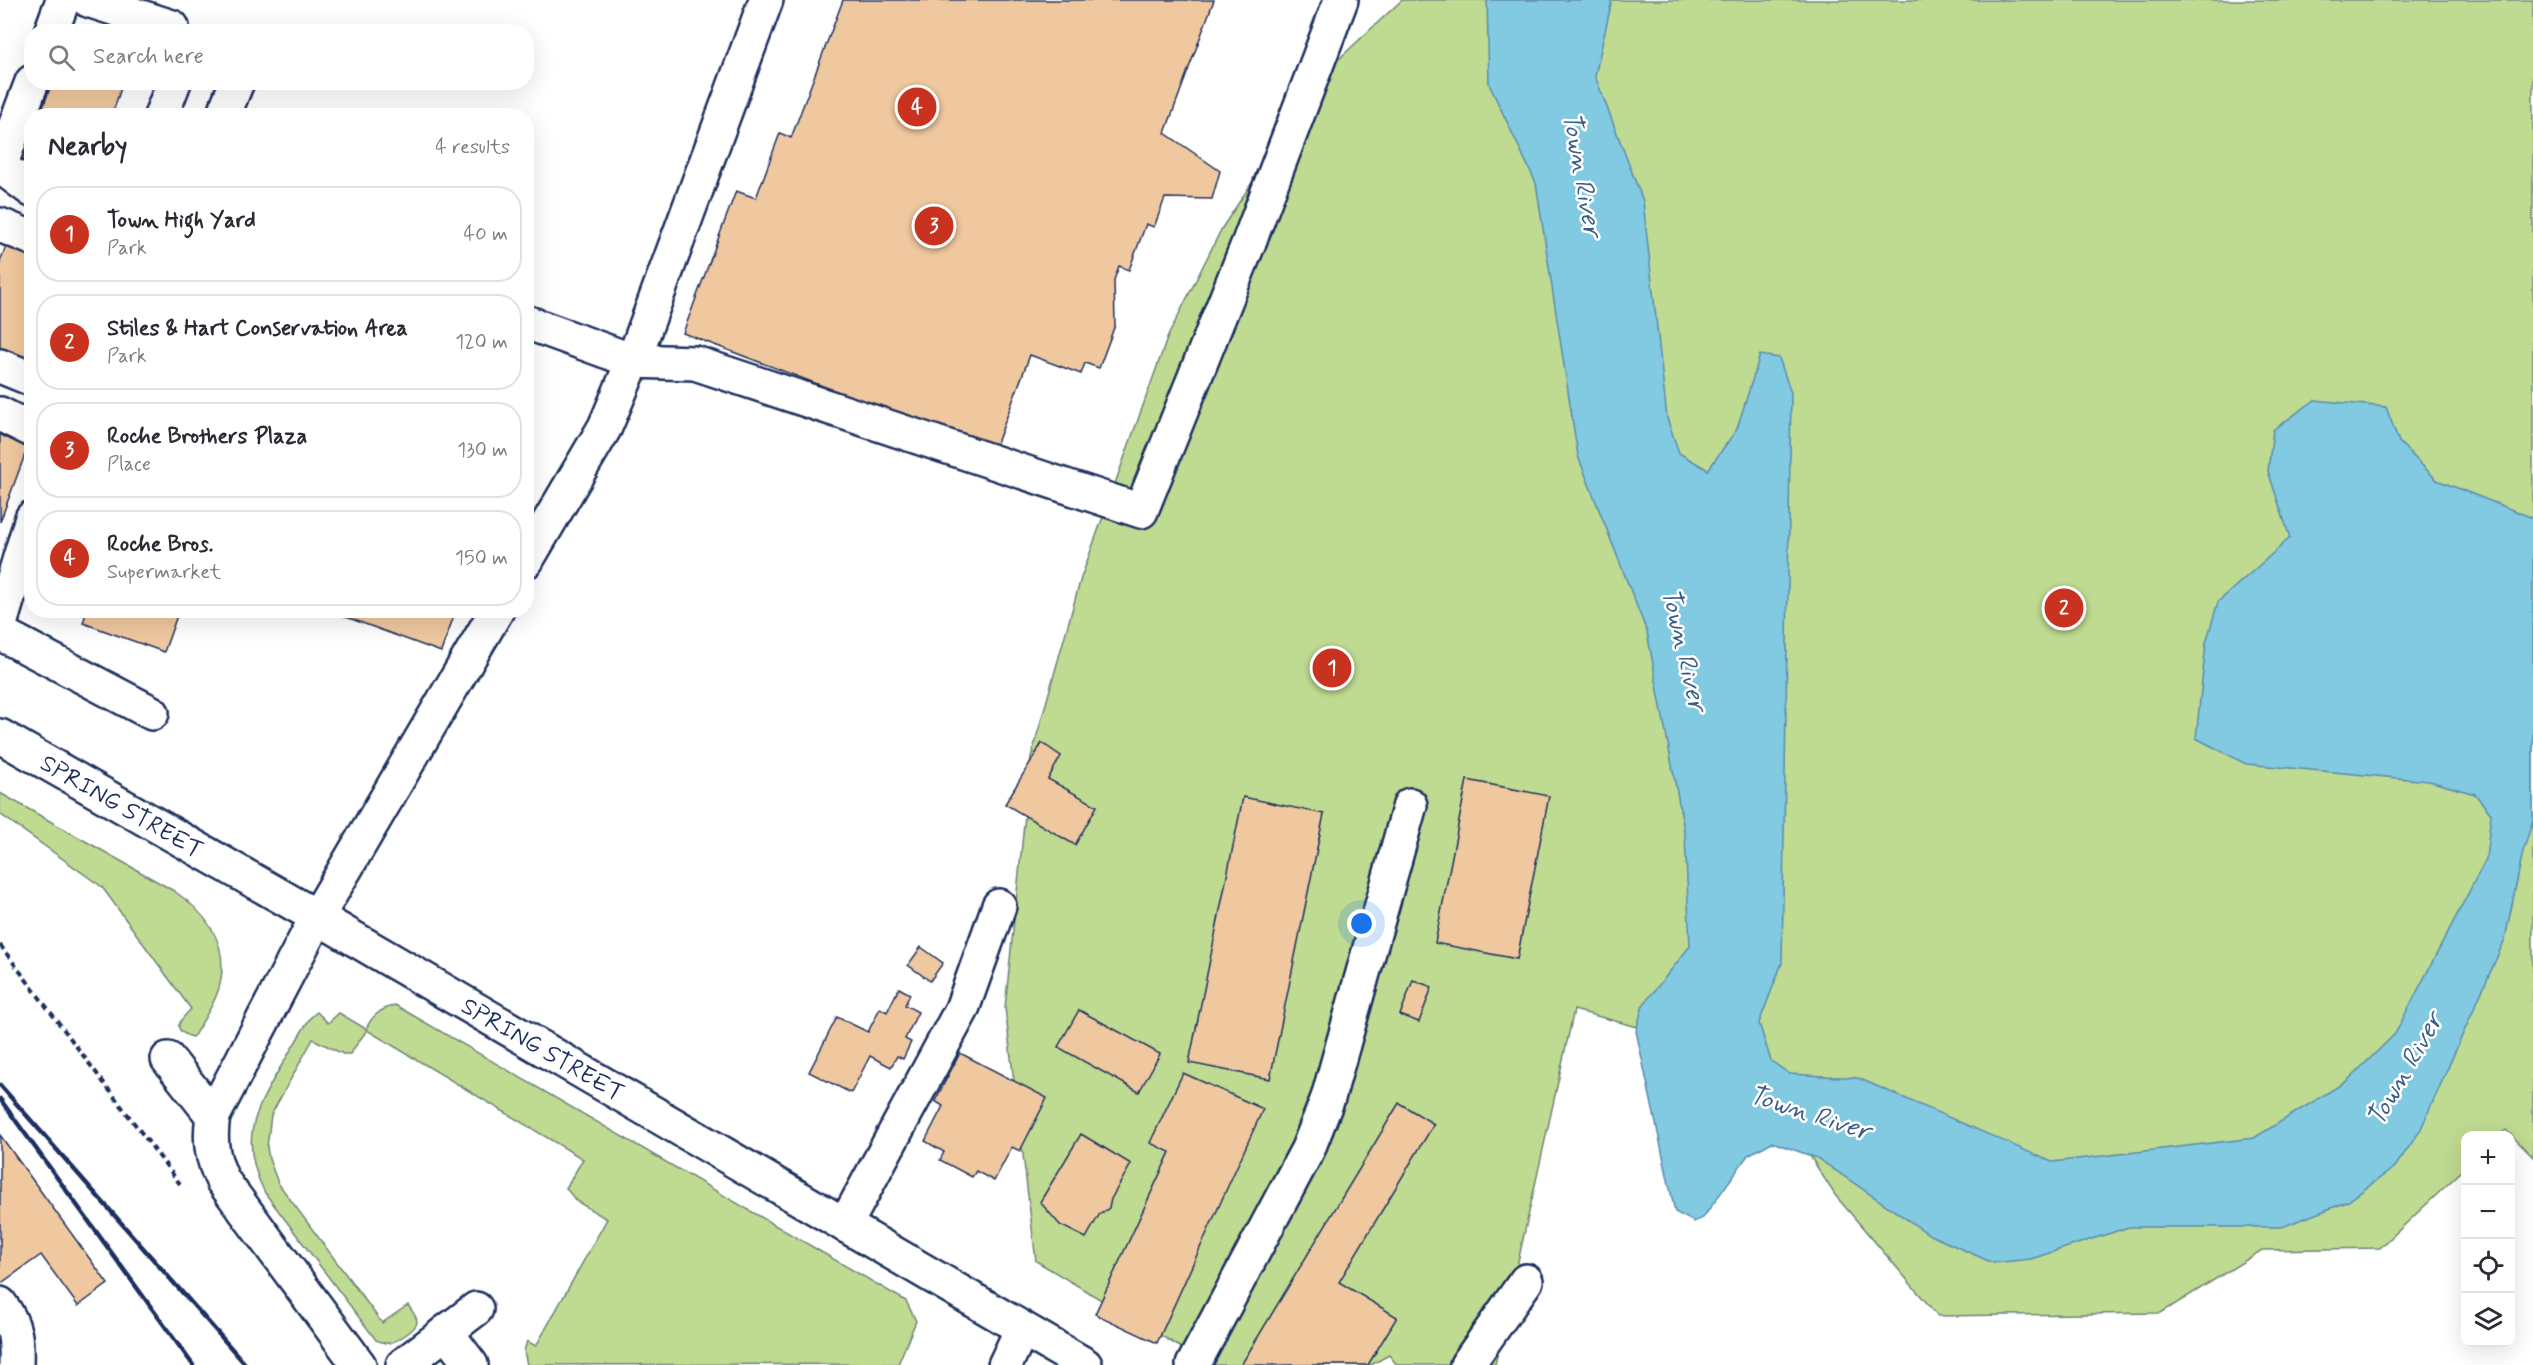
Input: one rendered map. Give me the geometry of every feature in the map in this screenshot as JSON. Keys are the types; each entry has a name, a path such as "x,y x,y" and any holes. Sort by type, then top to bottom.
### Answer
{"street":[{"path":"54,24 63,0"},
{"path":"534,547 605,427 633,361 766,0"},
{"path":"534,325 633,361 695,363 1141,511 1249,242 1341,0"},
{"path":"95,1 179,19"},
{"path":"24,184 0,166 29,90"},
{"path":"163,108 171,90"},
{"path":"226,108 234,90"},
{"path":"0,225 24,235"},
{"path":"0,366 24,376"},
{"path":"0,414 24,426"},
{"path":"0,624 24,544"},
{"path":"359,1365 224,1181 211,1149 210,1132 213,1116 317,917 492,618"},
{"path":"0,633 152,713"},
{"name":"SPRING STREET","path":"0,736 317,917 1085,1365"},
{"path":"1193,1365 1308,1149 1328,1098 1410,805"},
{"path":"845,1225 962,1009 999,906"},
{"path":"168,1059 213,1116"},
{"path":"1467,1365 1526,1281"},
{"path":"0,1304 17,1338 16,1365"},
{"path":"403,1365 476,1309"},
{"path":"1005,1365 1022,1329"},
{"path":"446,1332 471,1365"}],"path":[{"path":"0,945 181,1186"}],"green space":[{"path":"1402,0 2533,0 2533,1157 2515,1139 2515,1131 2461,1131 2461,1172 2380,1248 2262,1250 2161,1313 1938,1316 1835,1195 1746,1056 1574,1010 1495,1365 1397,1365 1389,1355 1371,1365 1210,1365 1036,1261 1005,1008 1031,757 1081,578 1168,336 1222,228 1326,71"},
{"path":"0,793 174,891 204,917 217,939 222,965 221,979 214,1001 192,1037 179,1028 181,1020 191,1009 102,887 0,814"},
{"path":"395,1005 906,1301 916,1321 898,1364 527,1365 524,1351 527,1341 536,1346 607,1219 576,1201 566,1188 583,1159 367,1030 350,1054 343,1054 313,1039 271,1115 267,1147 278,1183 382,1323 408,1305 415,1315 416,1325 401,1338 388,1343 376,1340 265,1193 257,1175 251,1143 257,1114 263,1100 311,1017 317,1012 328,1023 339,1013 366,1029 378,1013"}],"water":[{"name":"Town River","path":"1487,0 1612,0 1595,76 1643,201 1667,418 1679,453 1708,470 1737,429 1760,355 1779,358 1791,393 1782,963 1759,1023 1771,1061 1790,1074 1858,1078 2052,1162 2254,1138 2347,1081 2395,1034 2486,859 2491,814 2475,794 2429,781 2246,764 2196,738 2206,643 2218,602 2290,538 2268,471 2273,430 2315,400 2386,407 2399,442 2437,480 2533,518 2533,821 2523,851 2505,939 2420,1131 2395,1167 2347,1202 2282,1227 2129,1227 2031,1259 1993,1263 1930,1235 1817,1158 1772,1142 1748,1155 1703,1218 1694,1222 1675,1212 1636,1031 1643,1005 1690,946 1685,835 1647,632 1578,456 1536,183 1489,84"}],"building":[{"path":"843,0 1214,0 1165,133 1220,171 1212,199 1165,198 1154,227 1146,224 1129,270 1119,266 1114,280 1115,325 1099,368 1085,363 1081,374 1030,355 994,451 683,333 736,191 756,198 780,133 791,138"},
{"path":"49,90 120,90 114,108 43,108"},
{"path":"7,243 24,250 24,357 0,348 0,262"},
{"path":"0,430 24,439 24,457 0,522"},
{"path":"85,618 176,618 164,652 83,623"},
{"path":"349,618 453,618 441,652"},
{"path":"1042,743 1061,756 1048,779 1097,806 1075,845 1005,804"},
{"path":"1467,780 1549,796 1517,959 1435,943"},
{"path":"1243,797 1324,814 1270,1079 1189,1063"},
{"path":"921,947 943,963 930,981 908,965"},
{"path":"1413,980 1432,987 1419,1022 1400,1015"},
{"path":"899,988 910,994 905,1005 918,1012 905,1039 911,1042 903,1059 897,1056 891,1067 870,1056 851,1093 809,1072 837,1017 868,1032 880,1008 887,1012"},
{"path":"1079,1010 1160,1054 1139,1092 1058,1047"},
{"path":"960,1053 1047,1098 1020,1151 1012,1147 994,1181 976,1171 972,1177 940,1160 944,1152 925,1141 943,1106 935,1101"},
{"path":"1183,1073 1263,1109 1157,1343 1095,1314 1170,1152 1150,1143"},
{"path":"1399,1103 1434,1124 1339,1282 1397,1317 1368,1365 1241,1365"},
{"path":"1081,1134 1131,1164 1111,1199 1109,1208 1099,1215 1086,1238 1060,1225 1040,1202"},
{"path":"0,1135 108,1284 78,1306 41,1255 0,1284"}],"railway":[{"path":"0,1085 246,1365"},
{"path":"0,1099 193,1365"}],"place":[{"name":"Roche Bros.","path":"917,107"},
{"name":"Roche Brothers Plaza","path":"934,226"},
{"name":"Stiles & Hart Conservation Area","path":"2064,608"},
{"name":"Town High Yard","path":"1332,668"}]}
